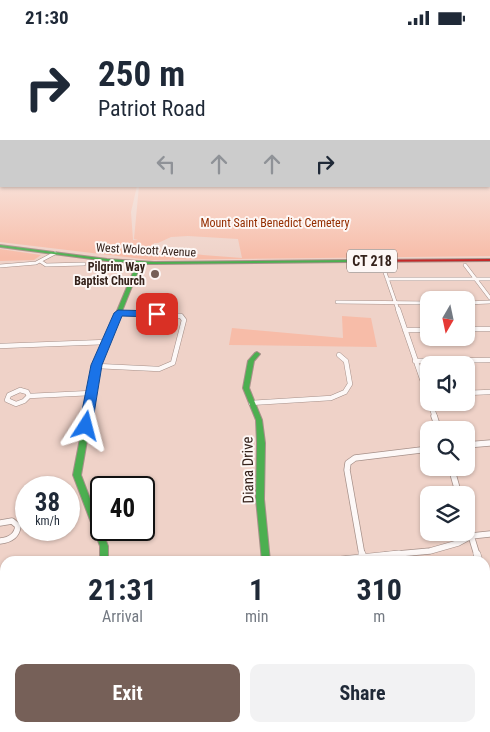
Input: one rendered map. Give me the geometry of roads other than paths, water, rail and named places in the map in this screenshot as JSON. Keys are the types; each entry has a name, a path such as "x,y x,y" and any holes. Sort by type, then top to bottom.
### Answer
{"street":[{"name":"CT 218","path":"0,246 55,253"},
{"name":"West Wolcott Avenue","path":"0,266 21,265 40,261 55,253 139,263 381,261"},
{"name":"CT 218","path":"381,261 490,260"},
{"name":"West Wolcott Avenue","path":"40,261 46,265 84,264"},
{"path":"381,261 420,374"},
{"path":"104,556 104,546 78,475 97,365 139,263"},
{"path":"465,265 490,298"},
{"path":"387,279 490,279"},
{"path":"337,301 420,303"},
{"path":"475,303 490,302"},
{"path":"97,365 159,369 173,363 184,320 181,316 118,313"},
{"path":"475,329 490,329"},
{"path":"405,330 420,330"},
{"path":"0,345 106,342"},
{"name":"Diana Drive","path":"257,354 251,361 246,388 259,421 261,443 260,499 266,556"},
{"path":"252,403 331,398 345,392 350,384 346,361 339,355"},
{"path":"415,361 490,360"},
{"path":"29,396 91,393"},
{"path":"475,393 490,393"},
{"path":"475,444 490,443"},
{"path":"362,556 347,470 348,463 355,458 420,450"},
{"path":"0,523 12,521 18,526 18,529 12,537 0,541"},
{"path":"475,535 490,534"},
{"path":"388,556 430,551 461,541"},
{"path":"473,541 477,556"}],"place":[{"name":"Pilgrim Way Baptist Church","path":"155,274"}],"park label":[{"name":"Mount Saint Benedict Cemetery","path":"275,223"}]}
